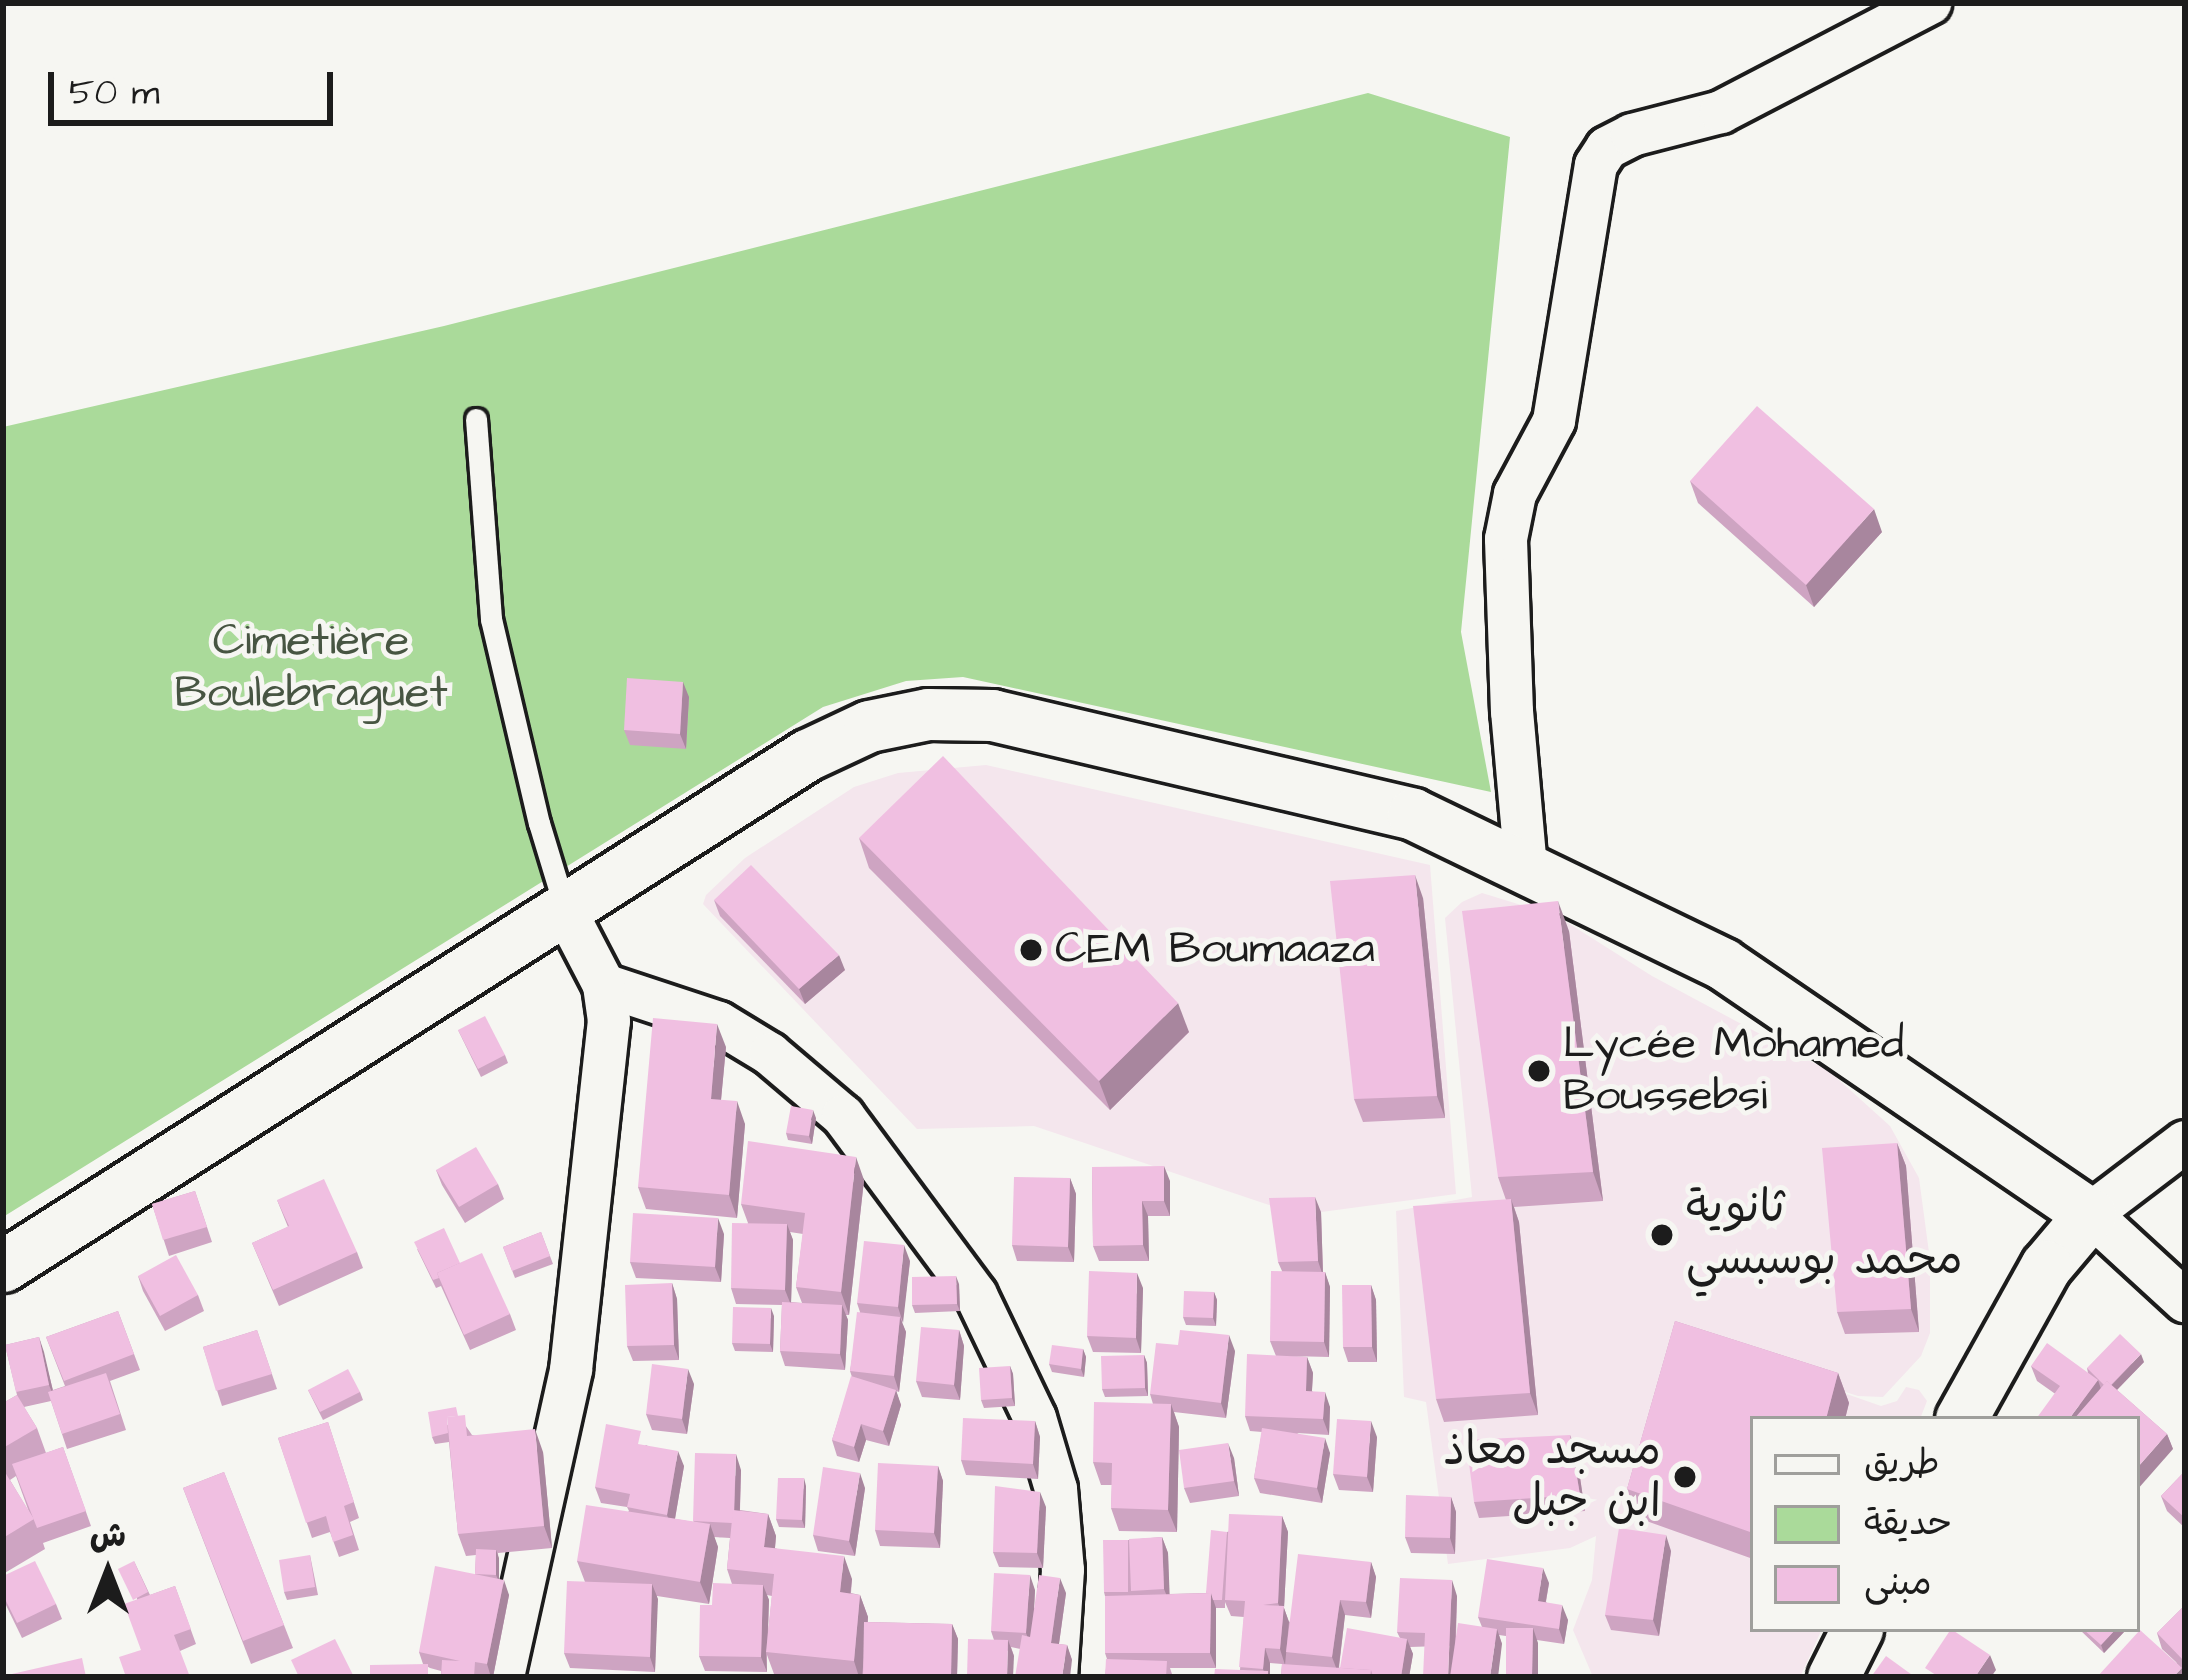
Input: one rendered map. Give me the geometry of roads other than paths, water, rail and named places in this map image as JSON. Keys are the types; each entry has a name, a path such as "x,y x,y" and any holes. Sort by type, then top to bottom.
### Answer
{"street":[{"path":"1526,868 1512,712 1506,539 1515,494 1554,421 1596,165 1607,148 1631,135 1721,112 1930,3"},
{"path":"3,1266 808,755 869,726 928,714 992,715 1413,814 1723,964 2090,1214 2185,1301"},
{"path":"503,1677 571,1370 609,1022 604,985 566,912"},
{"path":"604,985 719,1023 770,1054 843,1116 976,1295 1035,1418 1056,1489 1063,1570 1056,1677"},
{"path":"1963,1416 2046,1266 2090,1214 2185,1142"},
{"path":"1833,1677 1856,1632"}],"lane":[{"path":"476,418 491,620 538,823 566,912"}],"place":[{"name":"CEM Boumaaza","path":"1031,950"},
{"name":"Lycée Mohamed Boussebsi","path":"1539,1071"},
{"name":"ثانوية محمد بوسبسي","path":"1662,1235"},
{"name":"مسجد معاذ ابن جبل","path":"1685,1477"}],"park label":[{"name":"Cimetière Boulebraguet","path":"311,668"}]}
